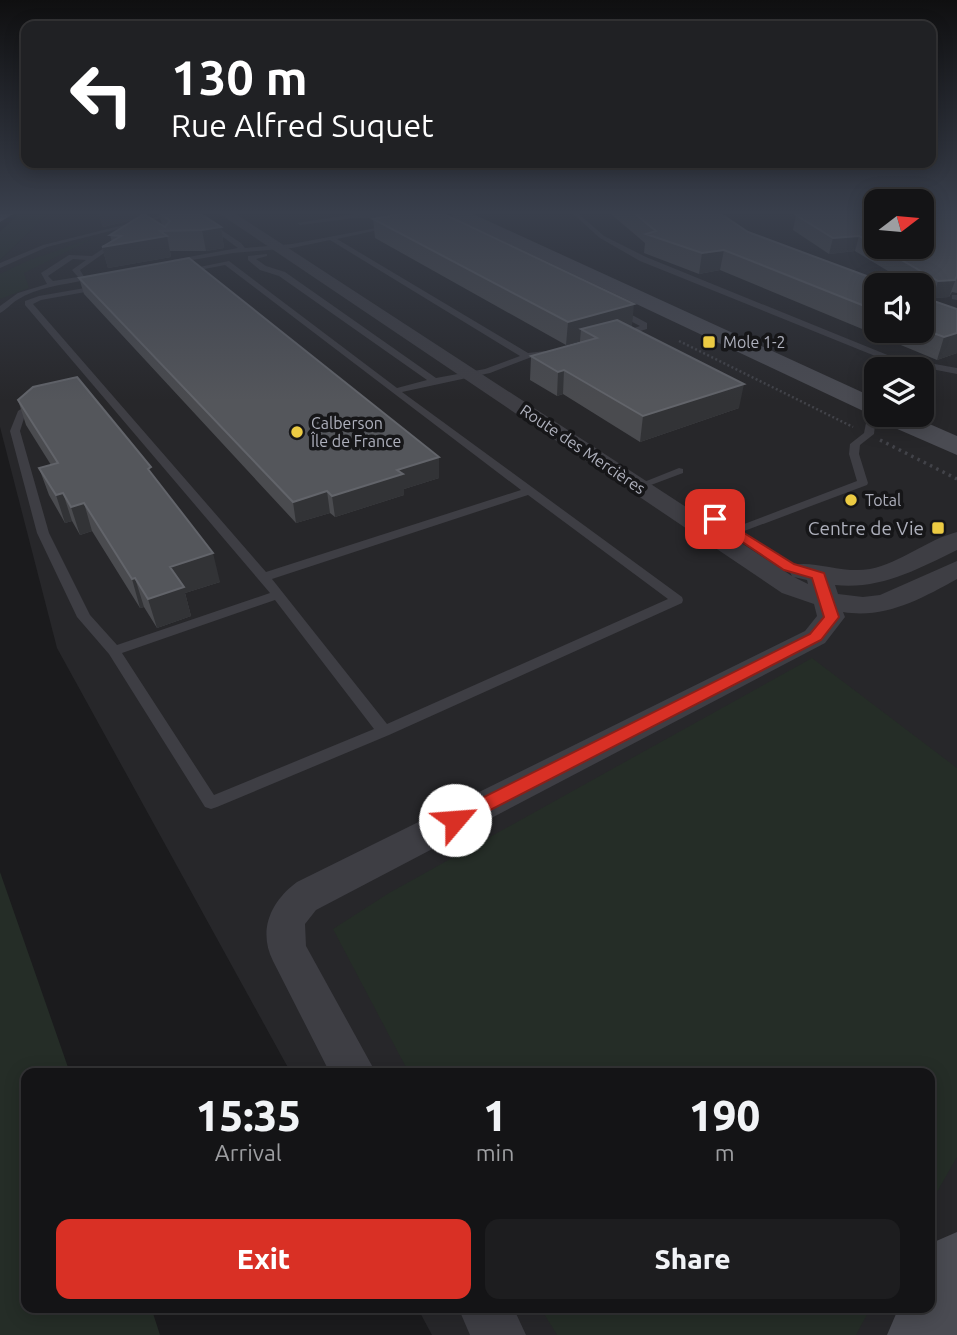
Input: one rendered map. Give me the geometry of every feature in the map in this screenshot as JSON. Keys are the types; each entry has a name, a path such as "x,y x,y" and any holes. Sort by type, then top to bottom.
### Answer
{"main road":[{"path":"595,276 864,400"},
{"path":"605,276 864,400"},
{"path":"934,424 957,434"},
{"path":"918,427 957,447"},
{"path":"935,1309 957,1265"},
{"path":"922,1335 933,1313"}],"street":[{"name":"Route des Mercières","path":"331,276 647,484 791,587 821,588 845,579 880,577 957,540"},
{"name":"Route des Mercières","path":"647,484 735,531 821,588 868,604 888,602 957,569"},
{"path":"351,1068 287,949 283,934 287,918 296,903 310,893 816,637 831,617 821,588"},
{"path":"487,1313 499,1335"}],"lane":[{"path":"45,276 51,284"},
{"path":"0,311 5,303 16,297 51,284 94,276"},
{"path":"45,398 26,407 18,416 15,431 43,533 84,617 114,651 211,803 384,731 677,600 243,276"},
{"path":"285,276 434,381"},
{"path":"392,276 527,356"},
{"path":"688,276 888,358 957,371"},
{"path":"106,285 39,298 28,303 92,387 264,577 384,731"},
{"path":"612,309 644,325 643,329 619,336"},
{"path":"394,391 480,373 527,356 560,351"},
{"path":"735,531 863,483 854,454 855,444 869,434 872,427"},
{"path":"647,484 679,471"},
{"path":"264,577 529,491"},
{"path":"114,651 277,595"}],"shaded area":[{"path":"0,276 864,276 864,343 934,343 934,276 957,276 957,1335 432,1335 420,1313 935,1313 935,1068 288,1068 57,648 0,427"},
{"path":"0,276 25,276 29,288 0,299"},
{"path":"812,658 957,768 957,1157 935,1196 935,1068 406,1068 333,929 389,893"},
{"path":"0,872 68,1068 21,1068 21,1313 153,1313 160,1335 0,1335"},
{"path":"544,1313 868,1313 856,1335 557,1335"}],"building":[{"name":"Calberson Île de France","path":"212,276 439,457 397,470 403,474 332,496 327,491 293,502 79,278"},
{"path":"481,276 576,276 634,304 568,322"},
{"path":"790,276 864,276 864,306"},
{"path":"934,276 957,276 955,280 938,281"},
{"path":"934,301 957,309 957,333 944,337 934,333"},
{"path":"617,320 744,384 643,416 564,370 558,372 531,356 597,338 581,329"},
{"path":"77,377 151,467 148,469 213,553 170,567 184,587 148,599 135,578 132,579 84,503 71,507 63,493 56,495 39,468 58,463 18,400 33,387"}],"place":[{"name":"Mole 1-2","path":"709,342"},
{"name":"Calberson Île de France","path":"297,432"},
{"name":"Total","path":"851,500"},
{"name":"Centre de Vie","path":"938,528"}],"route":[{"path":"455,820 816,637 831,617 819,576 789,567 715,519"}]}
